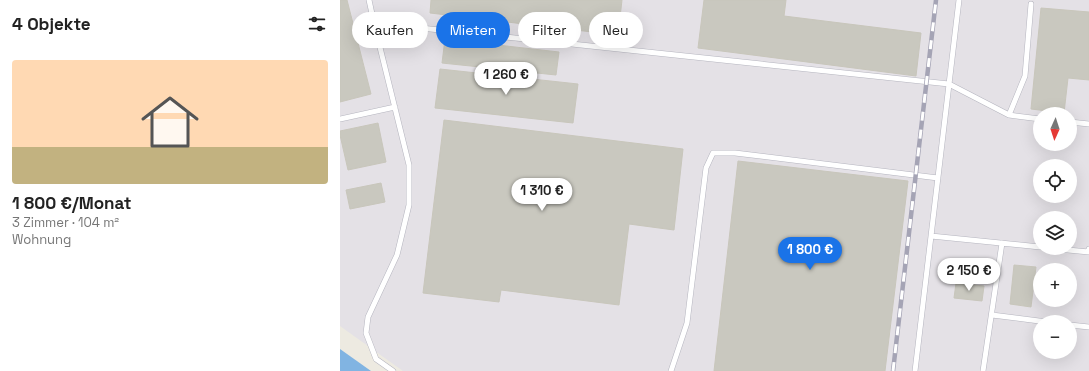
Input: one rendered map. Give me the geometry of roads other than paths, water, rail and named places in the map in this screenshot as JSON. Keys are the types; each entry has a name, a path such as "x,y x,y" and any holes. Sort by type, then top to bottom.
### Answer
{"lane":[{"path":"369,0 372,12"},
{"path":"915,371 959,0"},
{"path":"1009,115 1025,76 1031,4"},
{"path":"428,29 949,84 1009,115 1033,118"},
{"path":"380,48 409,165 409,205 397,255 368,317 366,333 376,359 393,371"},
{"path":"340,119 395,107"},
{"path":"1077,123 1089,124"},
{"path":"671,371 687,323 706,168 713,153 735,152 938,178"},
{"path":"931,236 1033,246"},
{"path":"983,371 1002,243"},
{"path":"1077,251 1089,252 1089,249"},
{"path":"992,315 1033,320"},
{"path":"1077,326 1089,327"}],"water":[{"path":"340,349 371,371 340,371"}],"railway":[{"path":"893,371 936,0"}]}
